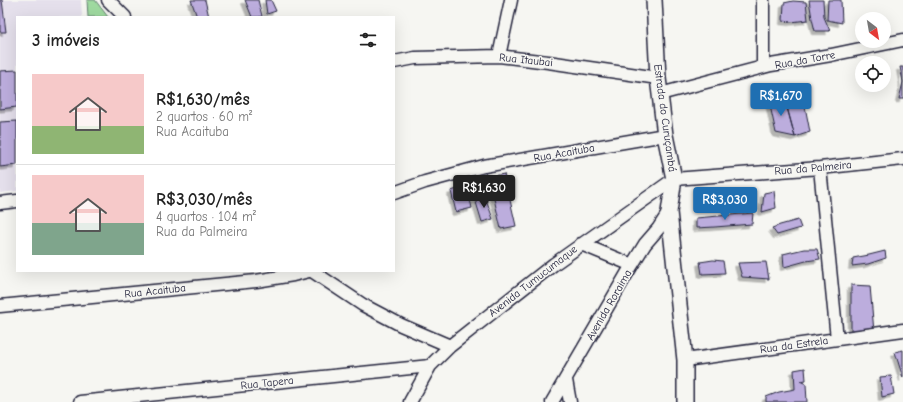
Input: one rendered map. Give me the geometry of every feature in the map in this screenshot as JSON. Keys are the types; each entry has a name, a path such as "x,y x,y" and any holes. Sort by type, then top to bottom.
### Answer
{"street":[{"path":"108,0 123,16"},
{"path":"499,56 511,0"},
{"name":"Estrada do Curuçambá","path":"654,0 658,78 674,179 670,212 685,360 685,402"},
{"path":"763,0 763,67"},
{"name":"Rua da Torre","path":"660,94 763,67 903,40"},
{"name":"Rua Itaubai","path":"395,62 415,58 499,56 658,78"},
{"name":"Rua Acaituba","path":"395,193 425,182 484,166 666,135"},
{"name":"Rua da Palmeira","path":"674,179 820,168 903,159"},
{"path":"820,168 837,338"},
{"name":"Avenida Tumucumaque","path":"410,402 430,366 450,346 554,264 674,179"},
{"path":"0,202 16,201"},
{"name":"Avenida Roraima","path":"552,402 645,244 670,212"},
{"path":"581,244 632,265"},
{"name":"Rua Acaituba","path":"0,306 256,281 306,272"},
{"path":"313,272 363,305 401,325 450,346"},
{"name":"Rua da Estrela","path":"685,360 903,330"},
{"name":"Rua Tapera","path":"80,402 430,366"},
{"path":"566,380 570,402"}],"shaded area":[{"path":"0,0 81,0 82,16 16,16 16,191 0,193"}],"green space":[{"path":"87,0 95,0 107,16 88,16"}],"building":[{"path":"0,0 2,0 6,32 0,32"},
{"path":"191,0 205,0 209,16 197,16"},
{"path":"245,0 258,0 262,16 252,16"},
{"path":"265,0 271,0 276,11 267,14"},
{"path":"809,0 823,0 824,17 830,31 815,31"},
{"path":"828,0 841,0 842,23 827,20"},
{"path":"793,1 806,2 808,20 791,22 783,21 784,3"},
{"path":"900,67 903,67 903,82"},
{"path":"16,70 16,107 0,109 0,71"},
{"path":"903,82 903,99 899,99"},
{"path":"801,86 810,132 795,137 783,92"},
{"path":"784,97 795,137 776,133 769,101"},
{"path":"16,121 16,165 0,167 0,122"},
{"path":"504,174 516,226 501,229 489,177"},
{"path":"467,186 472,208 456,212 451,191"},
{"path":"774,191 776,208 762,212 764,193"},
{"path":"485,196 493,219 482,222 475,199"},
{"path":"753,213 752,224 696,228 696,218"},
{"path":"798,220 801,228 777,235 772,228 780,225"},
{"path":"804,249 817,249 820,259 784,267 783,254"},
{"path":"885,251 886,258 868,264 852,266 853,258"},
{"path":"713,260 723,261 725,273 702,274 700,262"},
{"path":"766,262 769,279 742,277 738,263"},
{"path":"851,285 870,286 874,332 851,333"},
{"path":"903,350 903,378 895,352"},
{"path":"805,368 806,380 800,381 806,384 807,402 766,402 766,397 779,392 795,389 794,370"},
{"path":"891,376 894,394 882,397 880,377"}]}
